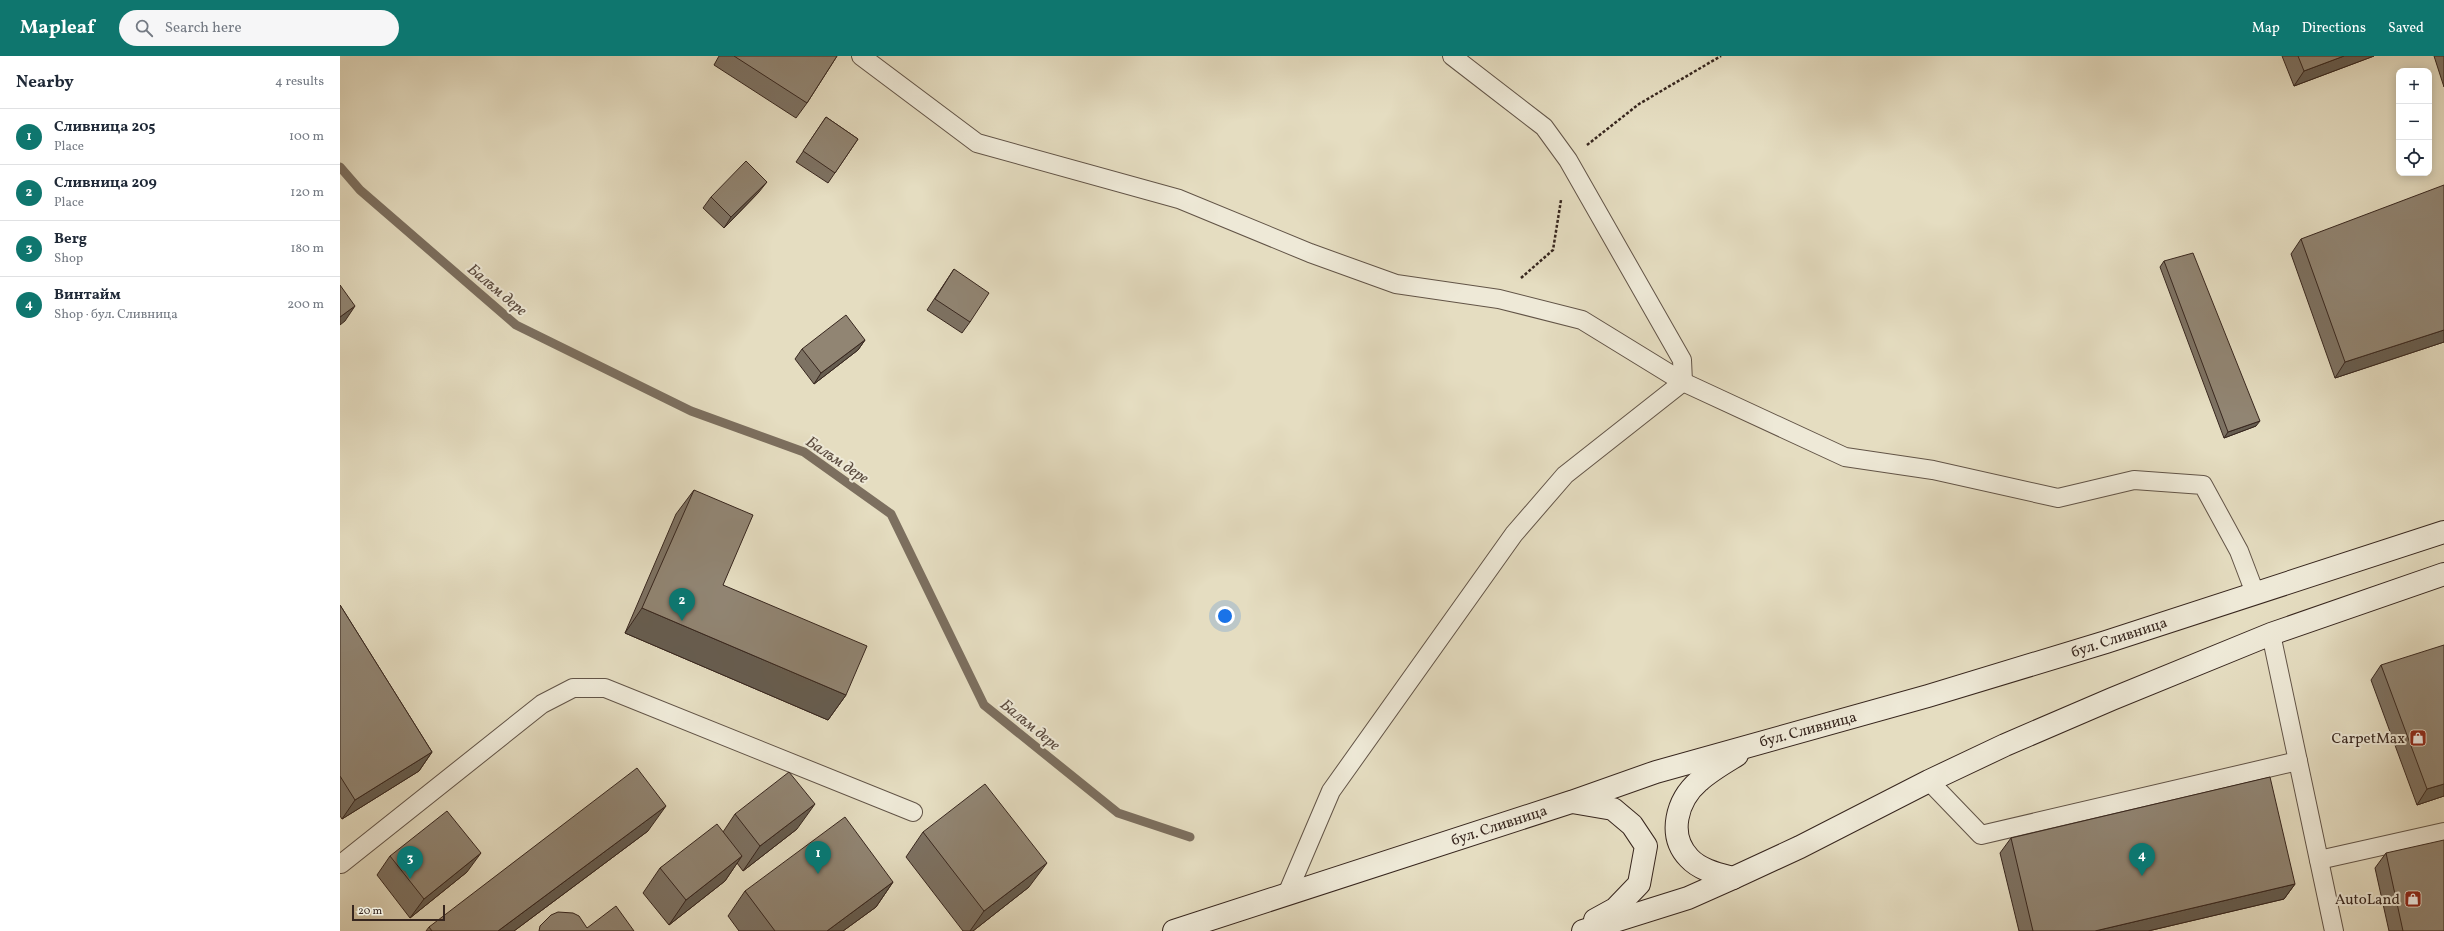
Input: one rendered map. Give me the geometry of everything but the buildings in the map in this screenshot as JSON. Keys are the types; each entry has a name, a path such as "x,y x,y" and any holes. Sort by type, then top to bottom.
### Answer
{"main road":[{"name":"бул. Сливница","path":"1174,931 1571,802 1656,772 1943,691 2255,594 2444,532"},
{"path":"1583,931 1681,900 1733,878 1800,847 1929,781 2005,745 2271,634 2444,574"},
{"path":"1733,878 1708,870 1689,858 1676,830 1678,809 1698,782 1751,745"},
{"path":"1571,802 1613,809 1632,825 1646,846 1639,884 1615,909 1576,931"}],"lane":[{"path":"861,56 977,143 1179,199 1310,253 1396,284 1499,299 1582,320 1683,382 1845,458 1933,470 2058,498 2134,480 2203,485 2239,551 2255,594"},
{"path":"1452,56 1544,127 1564,155 1682,360 1683,382"},
{"path":"1287,894 1331,791 1514,534 1565,475 1683,382"},
{"path":"2271,634 2334,931"},
{"path":"341,864 542,704 573,688 605,688 914,812"},
{"path":"1929,781 1981,836 2298,761"},
{"path":"2319,860 2444,832"}],"waterway":[{"name":"Балъм дере","path":"340,167 360,190 516,325 691,411 804,452 891,514 984,705 1118,813 1190,837"}],"place":[{"name":"Сливница 209","path":"682,621"},
{"name":"CarpetMax","path":"2418,738"},
{"name":"Сливница 205","path":"818,874"},
{"name":"Винтайм","path":"2142,876"},
{"name":"Berg","path":"410,879"},
{"name":"AutoLand","path":"2413,899"}]}
